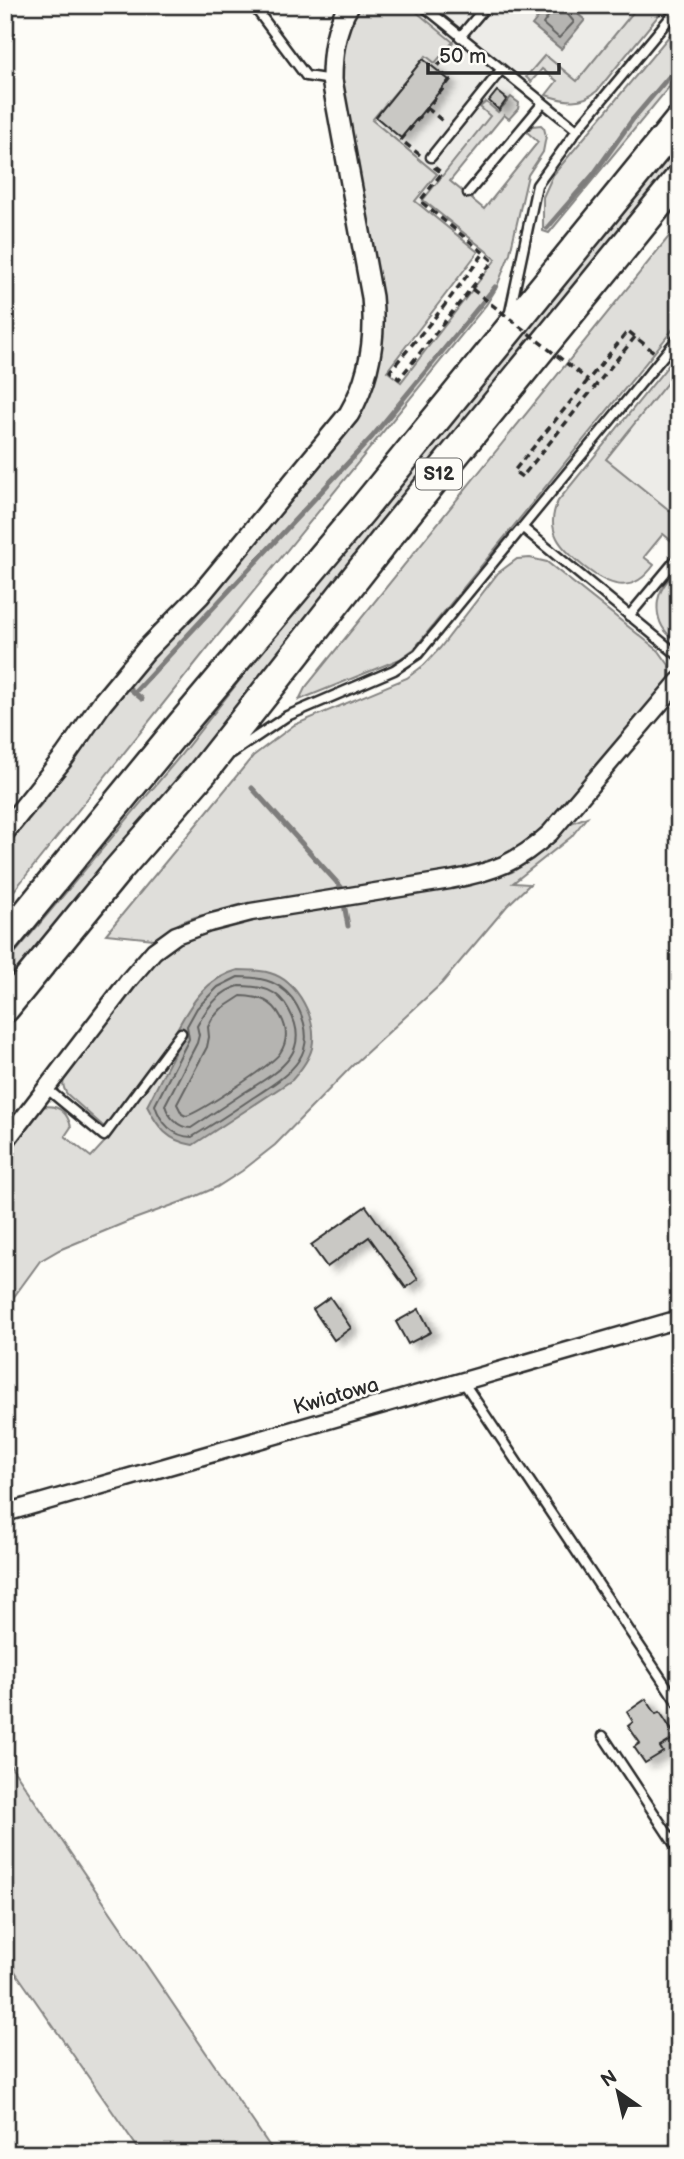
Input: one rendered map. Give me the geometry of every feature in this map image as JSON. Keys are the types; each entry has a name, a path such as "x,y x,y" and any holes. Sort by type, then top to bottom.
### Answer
{"highway":[{"name":"S12","path":"5,940 168,740 362,510 679,121"},
{"name":"S12","path":"5,1008 116,872 203,772 381,545 679,179"}],"street":[{"path":"5,831 65,756 102,703 146,650 200,595 349,414 363,388 374,330 372,297 332,80 334,47 341,21 349,5"},
{"path":"5,1142 129,980 154,951 176,935 251,912 482,874 520,858 550,834 679,681"},
{"name":"Kwiatowa","path":"5,1513 461,1380 679,1320"}],"lane":[{"path":"253,5 306,76 332,80"},
{"path":"422,5 577,130"},
{"path":"460,37 487,5"},
{"path":"506,333 537,185 577,130 679,7"},
{"path":"430,157 501,70"},
{"path":"468,192 542,103"},
{"path":"203,772 287,716 394,670 418,653 679,337"},
{"path":"523,528 679,656"},
{"path":"629,616 679,556"},
{"path":"46,1088 104,1136 181,1033"},
{"path":"461,1380 679,1705"},
{"path":"603,1736 679,1852"}],"path":[{"path":"438,66 454,47 463,55"},
{"path":"443,74 450,80 401,140 442,173 420,201 484,253 493,261 399,379 390,371 484,253"},
{"path":"426,108 444,122 452,113"},
{"path":"472,289 588,380"},
{"path":"628,331 635,337 522,477 513,471 588,380 628,331"}],"shaded area":[{"path":"358,5 408,5 453,42 435,63 426,56 372,120 437,174 415,201 478,252 387,371 401,382 496,259 423,200 490,116 480,107 486,102 498,112 511,97 519,103 518,109 509,119 504,115 450,181 484,209 538,142 527,132 532,126 541,125 544,128 546,136 543,152 528,175 510,253 496,289 486,305 5,902 5,848 45,800 85,740 378,367 341,75 347,26"},
{"path":"370,5 639,5 577,81 545,55 416,215 367,175"},
{"path":"639,5 667,5 591,95 579,100 553,97 546,95 557,81 542,69 531,82 526,77 545,55 577,81"},
{"path":"679,24 679,75 549,233 543,231 543,197 553,175"},
{"path":"679,140 679,160 536,334 194,763 5,987 5,965 180,756 368,517"},
{"path":"679,224 679,322 414,649 400,659 299,700 305,688"},
{"path":"679,352 679,368 606,459 679,518 679,535 673,542 663,534 644,557 654,565 646,575 628,584 611,583 583,566 562,545 554,530 554,512 558,501"},
{"path":"679,368 679,518 606,459"},
{"path":"530,558 547,562 659,651 669,665 669,682 531,841 519,851 472,869 198,916 154,939 106,934 253,756 294,725 407,678 440,648 498,573 517,559"},
{"path":"669,579 679,586 679,642 664,629 658,613 659,595"},
{"path":"587,817 571,837 513,883 530,884 507,906 442,983 352,1066 275,1145 217,1187 59,1250 40,1261 5,1309 5,1160 40,1107 51,1106 64,1112 71,1127 65,1136 91,1157 112,1134 67,1094 63,1085 64,1079 143,971 172,945 209,928 479,882 512,872 533,859 571,823"},
{"path":"5,1757 275,2154 142,2154 5,1957"}],"water":[{"path":"548,5 567,5 585,20 561,49 532,25"},
{"path":"238,970 270,973 289,984 309,1014 312,1048 292,1080 193,1145 184,1143 165,1132 147,1106 183,1036 177,1029 188,1010 209,985"}],"building":[{"path":"423,59 449,80 401,138 376,117"},
{"path":"497,91 507,99 499,110 489,101"},
{"path":"366,1206 418,1279 406,1288 369,1237 327,1267 311,1245"},
{"path":"330,1297 351,1328 334,1340 313,1309"},
{"path":"419,1309 431,1332 408,1344 396,1322"},
{"path":"646,1699 656,1714 660,1712 676,1737 660,1747 663,1752 645,1763 634,1747 640,1743 628,1726 633,1722 627,1712"}],"waterway":[{"path":"547,228 593,175 633,119 679,65"},
{"path":"135,692 372,437 495,287"},
{"path":"129,688 142,699"},
{"path":"252,788 341,887 348,926"}]}
